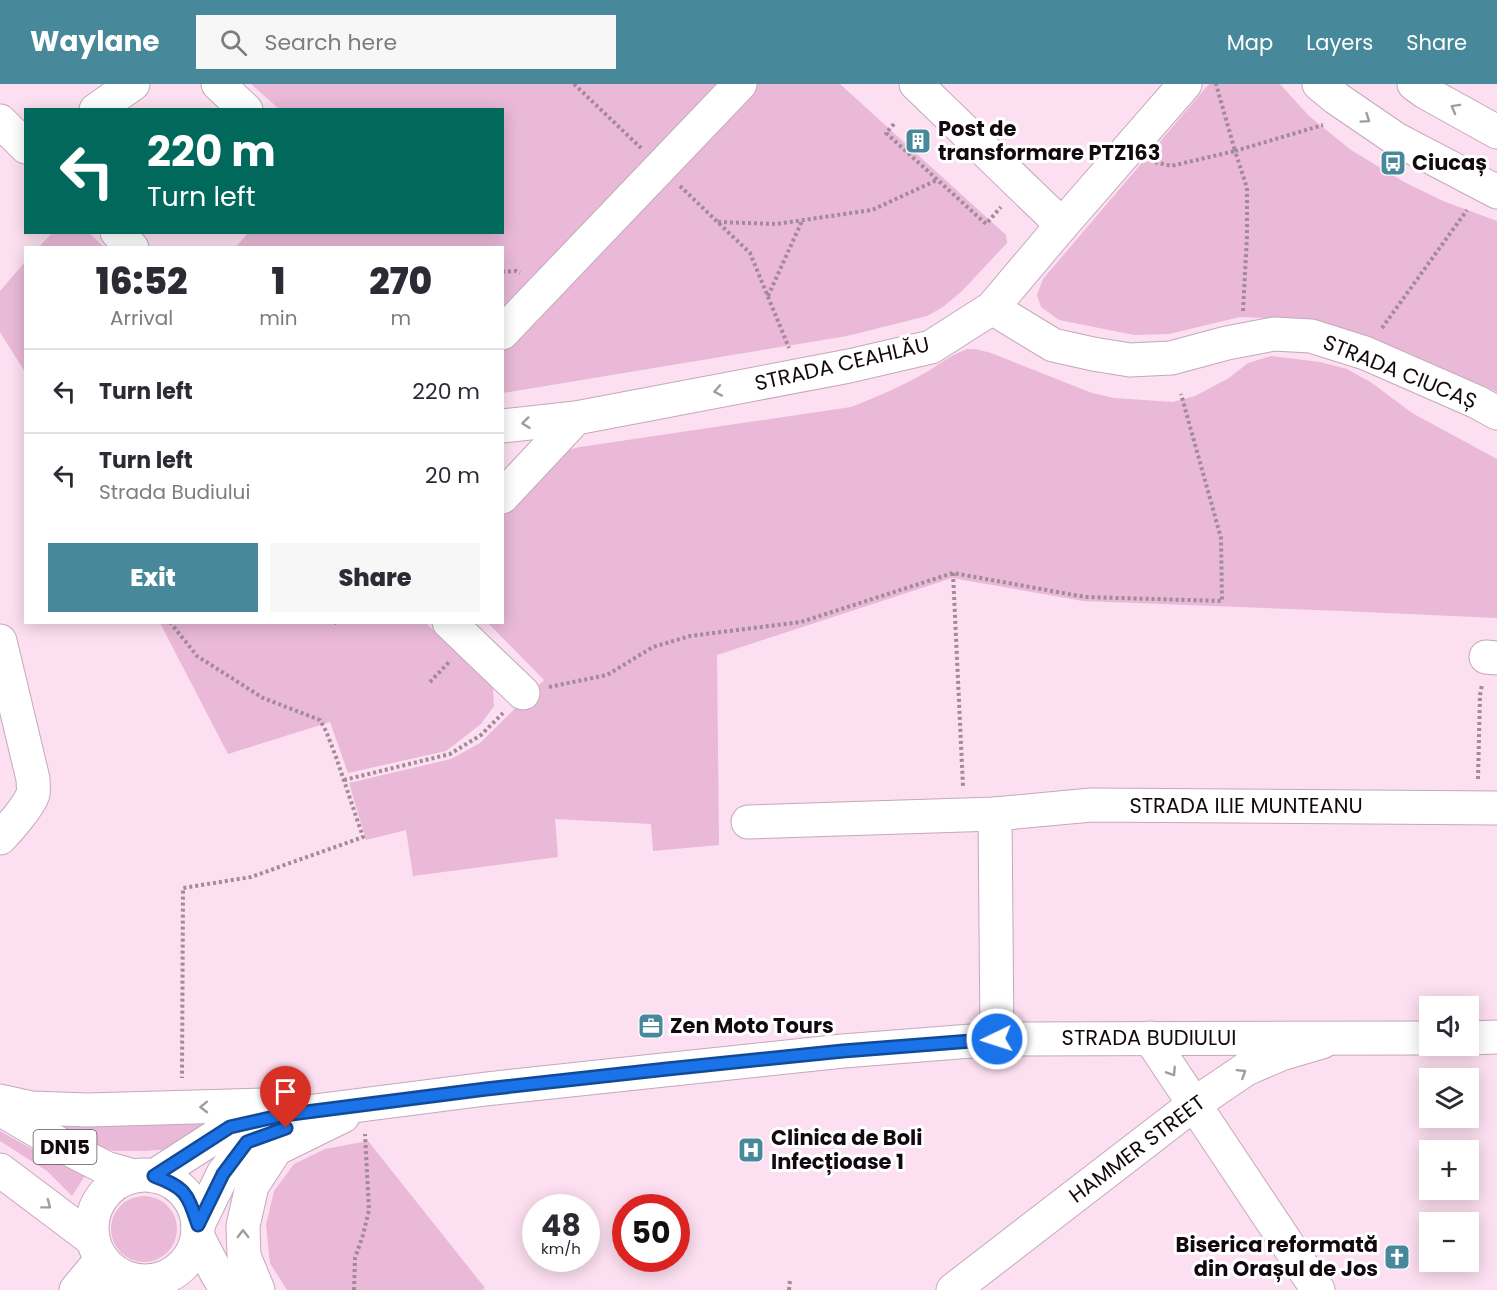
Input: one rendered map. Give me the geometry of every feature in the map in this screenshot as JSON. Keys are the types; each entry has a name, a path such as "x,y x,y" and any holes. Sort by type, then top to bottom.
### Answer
{"street":[{"path":"99,108 133,84"},
{"path":"504,331 740,84"},
{"name":"STRADA CEAHLĂU","path":"504,426 576,418 849,366 931,347 992,308 1185,84"},
{"path":"1319,84 1396,139 1485,197"},
{"path":"1414,84 1497,132"},
{"path":"937,91 1062,225"},
{"path":"119,234 130,246"},
{"name":"STRADA CIUCAȘ","path":"992,308 1053,345 1130,360 1171,358 1227,343 1274,334 1311,336 1365,353 1497,413"},
{"path":"504,495 576,418"},
{"path":"451,624 523,693"},
{"path":"0,641 33,779 33,793 28,802 3,829"},
{"name":"STRADA ILIE MUNTEANU","path":"748,822 980,815 1091,805 1487,808"},
{"path":"980,815 997,1039"},
{"path":"1479,1038 1497,1037"},
{"path":"1150,1038 1318,1290"},
{"name":"HAMMER STREET","path":"953,1290 1193,1105 1246,1069 1281,1054 1338,1038"},
{"name":"STRADA BUDIULUI","path":"198,1231 223,1174 247,1142 286,1128 366,1117 486,1089 796,1056 997,1039 1419,1038"},
{"path":"0,1101 32,1108 87,1110 313,1104 366,1117"},
{"name":"DN15","path":"0,1109 106,1168 174,1183 189,1198 198,1231 217,1274 227,1290"},
{"name":"STRADA BUDIULUI","path":"144,1176 230,1127 283,1115 366,1117"},
{"path":"258,1290 244,1256 243,1226 252,1186 276,1149 366,1117"},
{"name":"DN15","path":"0,1170 119,1273"},
{"name":"DN15","path":"119,1273 93,1219 100,1200 114,1185 144,1176"},
{"path":"76,1290 119,1273 157,1280 176,1272 190,1257 198,1231"}],"path":[{"path":"574,84 750,253 792,354"},
{"path":"1216,84 1247,188 1243,313"},
{"path":"1151,161 1171,165 1235,151 1332,122"},
{"path":"894,124 886,134 986,224 1005,203"},
{"path":"718,222 776,224 872,210 937,180"},
{"path":"1376,336 1485,197"},
{"path":"768,296 802,220"},
{"path":"344,780 450,754 481,735 523,693 607,675 653,647 690,636 801,622 953,573 1085,597 1222,601 1221,538 1181,394"},
{"path":"953,573 980,815"},
{"path":"172,624 197,656 263,698 320,720 326,731 363,837 251,877 183,888 182,1086"},
{"path":"1487,808 1480,695 1491,658"},
{"path":"354,1290 355,1258 369,1210 366,1117"},
{"path":"789,1290 790,1280"}],"shaded area":[{"path":"251,84 840,84 1006,235 1007,243 962,291 943,307 927,316 847,336 504,393 504,246 237,246 247,234 504,234 504,108 278,108"},
{"path":"1209,84 1280,84 1309,116 1351,150 1404,182 1443,201 1497,221 1497,392 1397,348 1344,331 1295,319 1240,317 1169,334 1134,335 1059,320 1041,307 1037,295 1043,279"},
{"path":"51,234 90,234 103,246 40,246"},
{"path":"24,263 24,370 0,332 0,291"},
{"path":"967,349 975,349 991,353 1092,393 1114,398 1173,402 1195,396 1229,378 1248,363 1271,356 1320,362 1347,369 1372,383 1412,413 1497,459 1497,618 1083,601 952,578 717,655 719,845 653,851 651,824 555,819 558,857 413,876 406,830 366,840 349,783 451,759 480,743 544,680 489,624 504,624 504,515 559,452 851,407 925,373"},
{"path":"161,624 427,624 493,688 494,706 481,724 446,751 348,773 330,722 228,754"},
{"path":"217,1116 174,1149 144,1151 114,1151 88,1144 42,1120"},
{"path":"0,1131 53,1161 86,1174 72,1196 47,1171 0,1141"},
{"path":"368,1141 485,1288 482,1290 287,1290 270,1263 266,1225 274,1191 294,1164 325,1149"},
{"path":"144,1196 156,1199 167,1206 174,1217 177,1229 174,1241 167,1252 156,1259 144,1262 132,1259 121,1252 114,1241 111,1229 114,1217 121,1206 132,1199"}],"place":[{"name":"Post de transformare PTZ163","path":"918,141"},
{"name":"Ciucaș","path":"1393,163"},
{"name":"Zen Moto Tours","path":"651,1026"},
{"name":"Clinica de Boli Infecțioase 1","path":"751,1150"},
{"name":"Biserica reformată din Orașul de Jos","path":"1397,1257"}],"route":[{"path":"286,1128 247,1142 223,1174 198,1225 189,1198 174,1183 154,1176 230,1127 283,1115 667,1069 843,1051 997,1039"}]}
